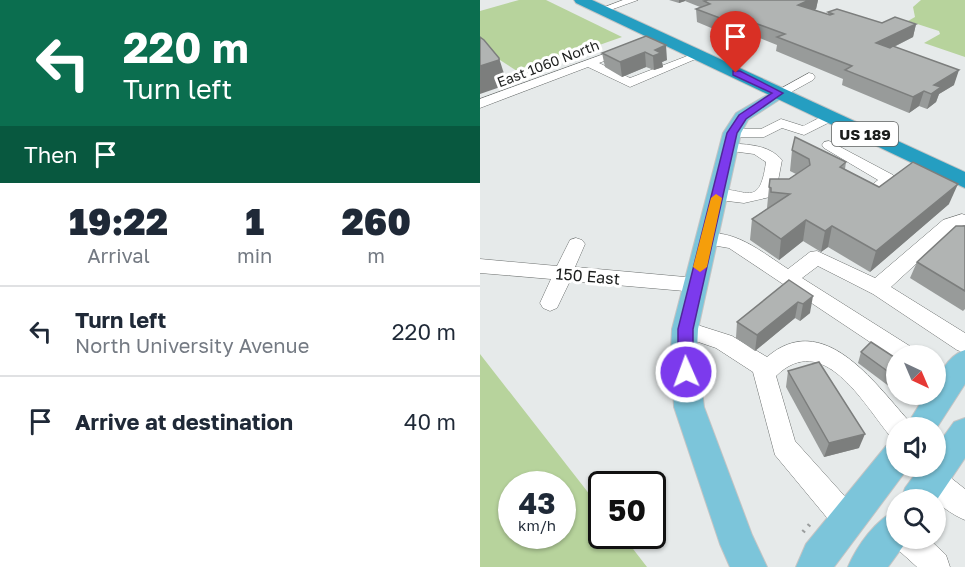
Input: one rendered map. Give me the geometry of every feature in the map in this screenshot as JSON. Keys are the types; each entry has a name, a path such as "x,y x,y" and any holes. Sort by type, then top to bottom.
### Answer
{"highway":[{"name":"US 189","path":"581,0 965,181"}],"main road":[{"path":"750,567 738,544 689,406 684,349 685,329 730,140 742,117 779,93"},
{"path":"926,417 948,379"},
{"path":"924,489 961,446"},
{"path":"814,567 819,557 886,471"},
{"path":"866,567 886,545"}],"street":[{"path":"602,10 633,0"},
{"name":"East 1060 North","path":"480,104 660,37"},
{"path":"589,63 630,83 699,55"},
{"path":"779,93 809,77"},
{"path":"730,140 764,133 781,123 804,131 829,117"},
{"path":"717,195 749,198 761,195 769,188 774,160 758,150 730,140"},
{"path":"830,145 887,178 887,181 876,189 863,188 853,183"},
{"path":"877,288 950,224 964,220"},
{"path":"706,239 734,243 891,345"},
{"path":"550,303 576,244"},
{"path":"788,278 817,257 877,288 965,344"},
{"name":"150 East","path":"480,266 696,285"},
{"path":"685,329 724,342 768,369"},
{"path":"848,520 784,447 764,374 782,358 798,352 812,351 830,354 849,369 889,417"},
{"path":"946,498 965,506"},
{"path":"920,549 940,566"}],"green space":[{"path":"519,0 546,0 622,37 520,73 480,47 480,11"},
{"path":"921,0 965,0 965,57 924,43 940,34 939,31 908,21 915,17 913,7"},
{"path":"480,354 571,471 498,471 498,549 576,549 576,477 588,492 588,549 633,549 647,567 480,567"}],"building":[{"path":"809,0 798,5 830,15 833,14 828,12 837,9 882,23 895,17 916,24 876,43 890,48 893,46 959,70 934,85 941,87 931,94 924,91 913,97 845,70 852,66 777,37 785,34 752,22 741,26 696,9 710,4 704,1"},
{"path":"646,36 666,45 655,50 661,53 653,56 645,52 620,62 602,53"},
{"path":"480,37 499,58 499,60 480,66"},
{"path":"795,137 846,162 840,167 879,187 913,162 958,184 876,251 832,226 825,231 806,220 781,239 752,219 790,194 771,192 770,179 789,179 810,165 809,159 792,150"},
{"path":"956,226 965,226 965,291 917,262"},
{"path":"789,280 813,296 803,304 798,302 757,335 737,322"},
{"path":"871,342 886,352 886,370 861,352"},
{"path":"819,362 865,434 829,443 788,371"}],"slow traffic":[{"path":"700,267 716,198"}],"route":[{"path":"686,372 685,329 732,133 742,117 779,93 736,73"}]}
